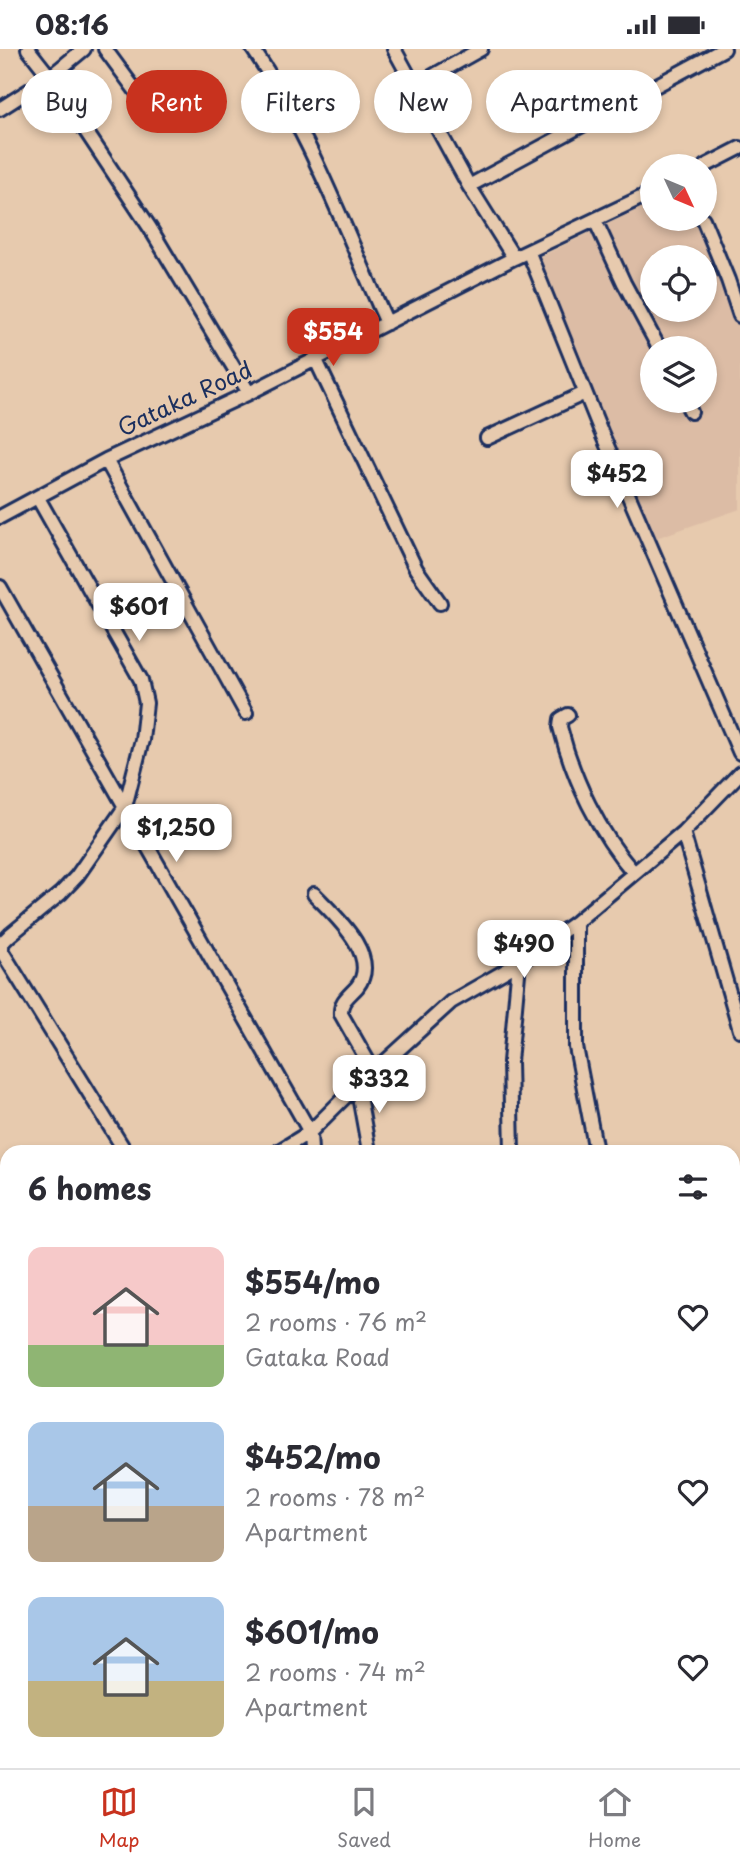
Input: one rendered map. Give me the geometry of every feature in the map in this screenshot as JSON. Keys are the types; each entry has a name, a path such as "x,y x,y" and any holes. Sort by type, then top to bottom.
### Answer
{"street":[{"path":"28,49 44,70"},
{"path":"58,70 84,49"},
{"path":"105,49 126,78"},
{"path":"253,49 280,89 300,126 387,323"},
{"path":"394,49 406,70"},
{"path":"444,70 481,49"},
{"path":"469,186 724,49"},
{"path":"0,109 21,96"},
{"path":"87,133 150,228 249,393"},
{"path":"440,133 469,186 514,258"},
{"path":"718,159 740,148"},
{"name":"Gataka Road","path":"0,517 106,460 249,393 514,258 640,198"},
{"path":"595,220 653,336"},
{"path":"709,231 734,281 740,316"},
{"path":"529,253 585,393 740,753"},
{"path":"315,358 416,569 440,603"},
{"path":"487,437 585,393"},
{"path":"106,460 246,713"},
{"path":"38,498 141,680 146,703 142,740 125,807 69,885 3,942 1,950 121,1145"},
{"path":"0,587 310,1132 311,1145"},
{"path":"568,715 561,719 560,727 590,807 608,841 634,873"},
{"path":"289,1145 310,1132 357,1085 451,1002 519,963 576,922 683,832 740,773"},
{"path":"683,832 740,1030"},
{"path":"314,894 348,930 365,966 361,981 343,1001 341,1014 374,1072"},
{"path":"576,922 576,1047 595,1145"},
{"path":"512,1145 510,1062 519,963"},
{"path":"357,1085 368,1145"}],"shaded area":[{"path":"640,208 640,231 703,231 709,245 640,245 640,322 717,322 717,267 740,329 740,509 656,538 610,439 536,259"}]}
